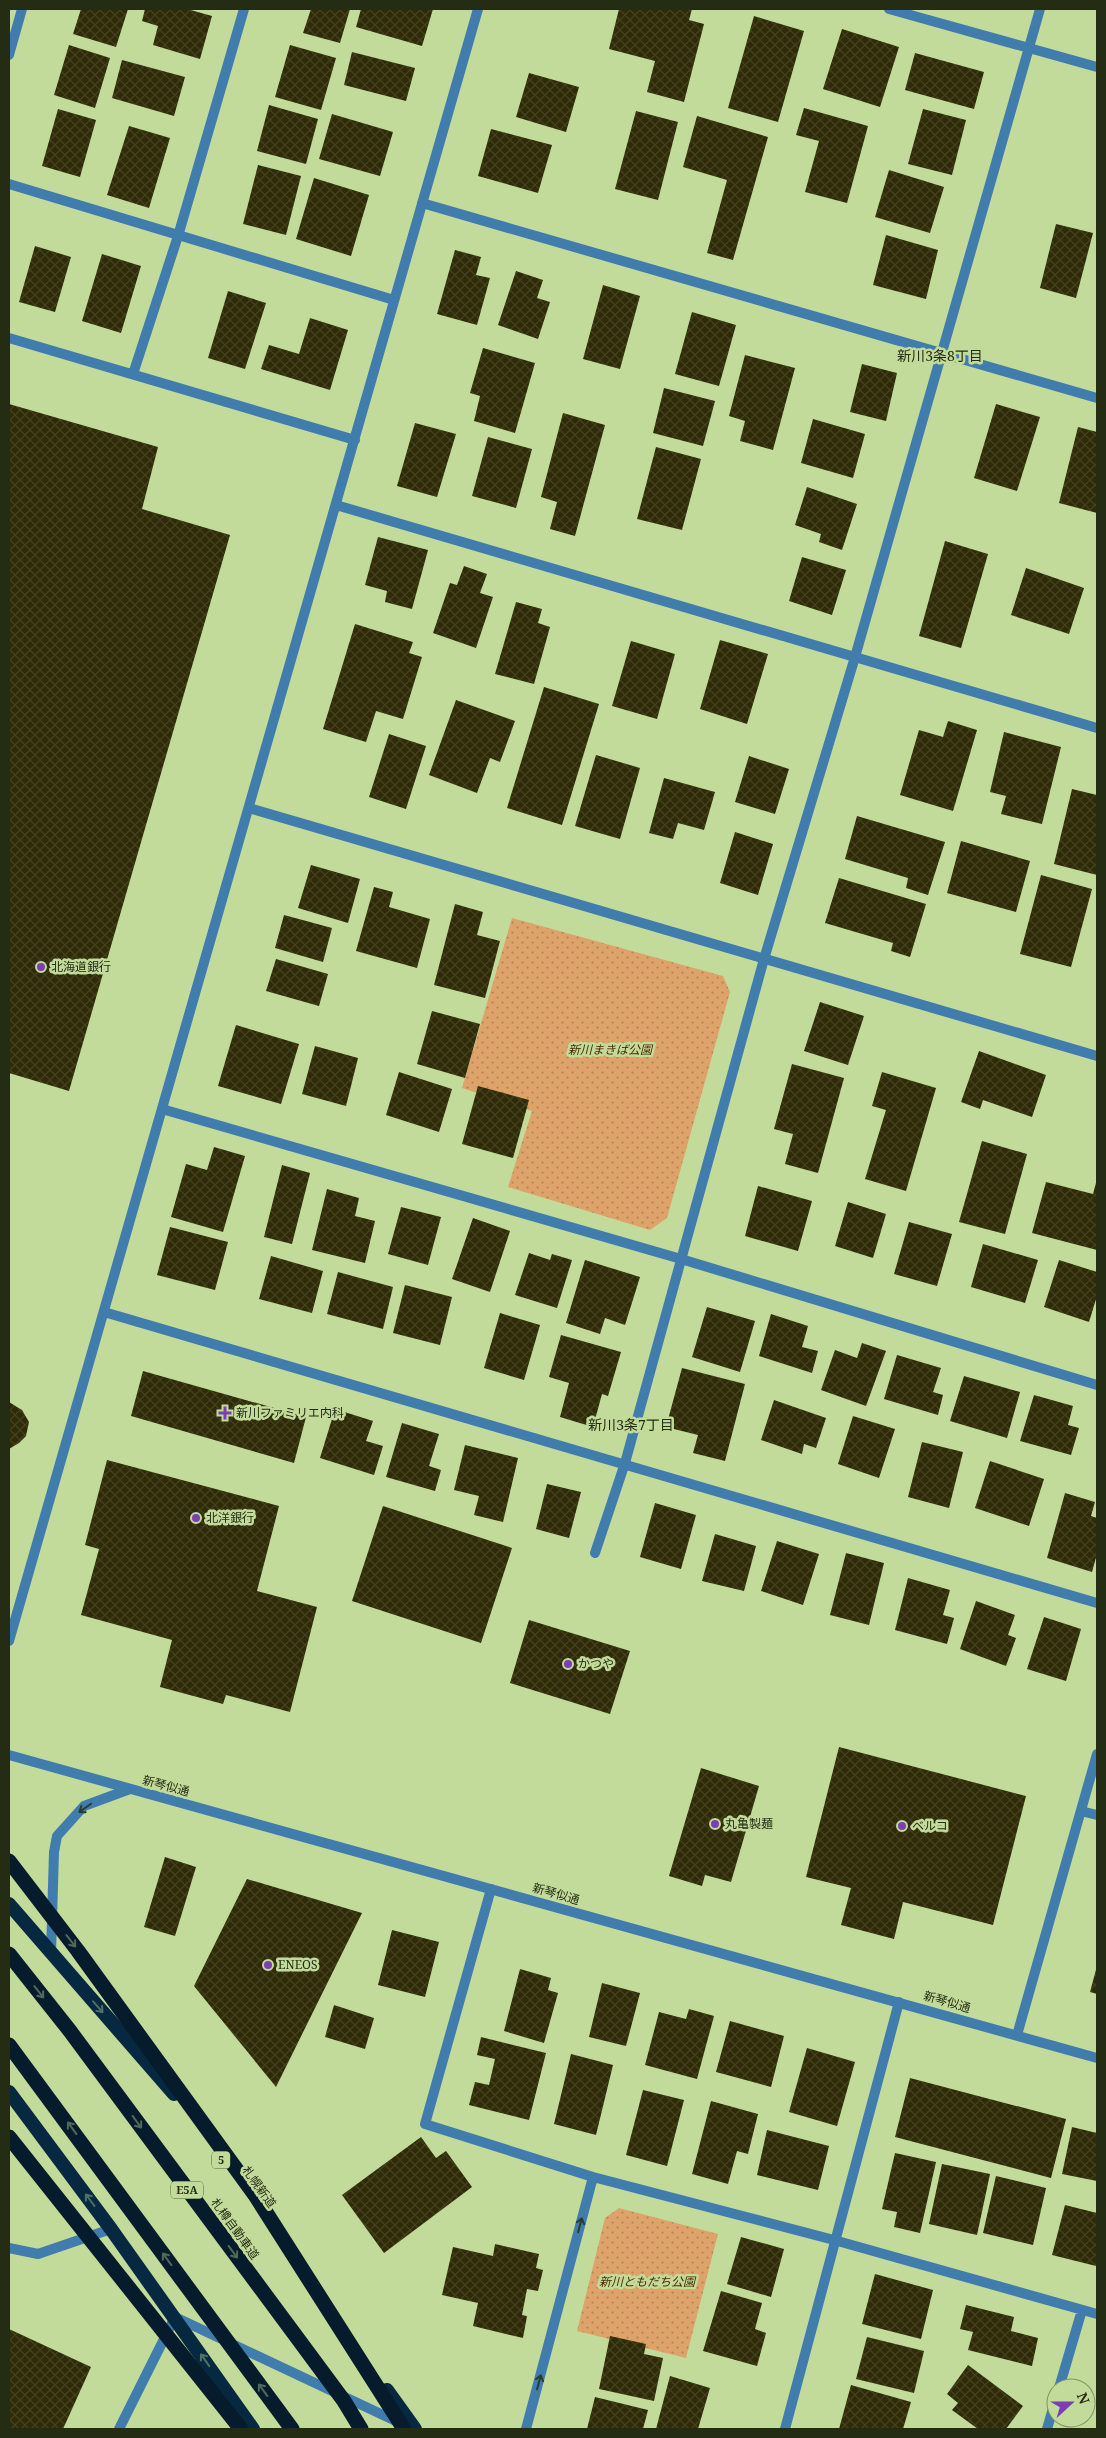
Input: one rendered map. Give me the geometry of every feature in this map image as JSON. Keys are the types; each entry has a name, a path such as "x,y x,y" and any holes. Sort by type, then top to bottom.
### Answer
{"highway":[{"path":"9,1861 78,1951 255,2195 404,2429"},
{"name":"札幌新道","path":"9,1904 169,2088 414,2429"},
{"name":"札樽自動車道","path":"9,1954 75,2038 338,2394 361,2429"},
{"path":"9,2045 292,2429"},
{"path":"9,2092 175,2317 252,2429"},
{"path":"9,2137 241,2429"}],"street":[{"path":"9,55 22,9"},
{"path":"133,374 178,236 244,9"},
{"path":"9,1641 478,9"},
{"path":"889,9 1097,67"},
{"path":"595,1553 625,1463 764,958 855,657 1040,9"},
{"path":"9,184 394,300"},
{"path":"422,203 1097,398"},
{"path":"9,338 355,440"},
{"path":"336,505 1097,728"},
{"path":"249,808 1097,1056"},
{"path":"162,1109 681,1259 1097,1385"},
{"path":"104,1312 625,1463 1097,1603"},
{"path":"1016,2035 1097,1754"},
{"name":"新琴似通","path":"9,1755 1097,2058"},
{"path":"52,1953 54,1852 57,1836 84,1806 130,1789"},
{"path":"1081,1810 1097,1815"},
{"path":"491,1889 425,2124 593,2177 834,2240 1097,2314"},
{"path":"785,2429 899,2002"},
{"path":"526,2429 593,2177"},
{"path":"9,2248 38,2254 111,2229"},
{"path":"1062,2378 1082,2310"},
{"path":"119,2429 175,2317 414,2429"}],"green space":[{"name":"新川まきば公園","path":"512,918 723,976 730,992 667,1218 650,1230 508,1187 532,1111 462,1088"},
{"name":"新川ともだち公園","path":"619,2208 718,2234 686,2358 577,2331 605,2218"}],"building":[{"path":"81,9 128,9 116,47 73,34"},
{"path":"145,9 187,9 212,16 200,59 153,45 158,26 142,21"},
{"path":"311,9 350,9 340,43 303,33"},
{"path":"361,9 433,9 422,46 356,27"},
{"path":"619,9 692,9 689,20 704,24 684,102 647,92 655,61 609,49"},
{"path":"754,16 804,31 778,122 728,108"},
{"path":"842,29 899,47 880,107 823,89"},
{"path":"69,45 110,58 95,108 54,95"},
{"path":"290,45 336,58 321,110 275,97"},
{"path":"352,52 415,68 406,101 344,85"},
{"path":"915,53 984,72 974,109 905,90"},
{"path":"122,60 185,77 174,116 112,98"},
{"path":"529,73 579,87 566,132 516,117"},
{"path":"269,105 318,119 306,164 257,151"},
{"path":"804,108 868,126 847,203 805,192 819,141 796,135"},
{"path":"58,109 96,120 80,177 42,166"},
{"path":"923,109 966,120 952,175 908,164"},
{"path":"636,111 678,122 658,200 615,189"},
{"path":"332,114 393,132 380,176 319,159"},
{"path":"697,116 768,137 733,260 707,253 727,180 683,167"},
{"path":"129,126 170,138 149,208 107,195"},
{"path":"491,129 552,145 538,193 478,176"},
{"path":"258,165 301,176 286,235 243,224"},
{"path":"889,170 944,187 930,233 875,217"},
{"path":"314,178 369,195 351,256 296,239"},
{"path":"1056,224 1093,233 1076,298 1040,288"},
{"path":"886,235 938,250 926,299 873,285"},
{"path":"35,246 71,257 55,312 19,302"},
{"path":"455,250 481,257 476,275 490,278 477,325 437,314"},
{"path":"102,254 141,266 121,333 82,321"},
{"path":"516,271 543,280 537,298 550,302 538,339 498,325"},
{"path":"603,285 640,296 620,369 583,359"},
{"path":"228,291 266,303 245,369 208,358"},
{"path":"692,312 736,325 719,386 675,374"},
{"path":"310,318 348,330 330,390 261,369 269,345 299,354"},
{"path":"483,348 535,363 515,433 474,421 480,396 470,393"},
{"path":"745,355 795,368 773,450 740,441 745,421 729,416"},
{"path":"862,364 897,373 886,421 850,412"},
{"path":"664,388 715,401 703,446 653,433"},
{"path":"9,404 158,447 142,509 230,535 69,1091 9,1073"},
{"path":"996,404 1040,417 1017,491 974,478"},
{"path":"563,413 605,425 575,536 550,529 557,502 541,497"},
{"path":"813,419 865,434 853,478 801,463"},
{"path":"415,423 456,434 437,497 397,486"},
{"path":"1078,427 1097,432 1097,513 1059,503"},
{"path":"488,437 532,449 516,508 472,496"},
{"path":"656,447 701,459 682,530 637,519"},
{"path":"807,487 857,504 842,550 819,542 821,534 795,525"},
{"path":"378,537 428,550 412,609 385,602 387,591 365,585"},
{"path":"945,541 988,554 961,648 919,636"},
{"path":"802,557 846,570 832,615 789,601"},
{"path":"464,566 487,574 480,593 493,597 476,648 433,633 450,583 457,585"},
{"path":"1026,568 1084,588 1069,634 1011,615"},
{"path":"516,602 542,609 538,623 550,627 534,684 495,674"},
{"path":"355,624 413,642 409,653 422,657 403,719 376,711 366,742 323,729"},
{"path":"720,640 768,654 747,724 700,709"},
{"path":"631,641 675,654 657,719 612,706"},
{"path":"544,687 599,704 562,825 507,808"},
{"path":"456,700 515,721 500,762 490,758 477,793 429,775"},
{"path":"948,721 977,730 953,811 900,795 919,730 943,737"},
{"path":"1004,732 1061,747 1042,824 1001,814 1006,796 990,792"},
{"path":"389,734 426,746 406,809 369,797"},
{"path":"596,755 640,768 620,839 575,826"},
{"path":"749,756 789,769 775,814 735,802"},
{"path":"664,778 715,792 704,830 678,823 673,839 649,833"},
{"path":"1072,789 1097,795 1097,875 1054,864"},
{"path":"857,816 945,842 928,895 906,888 908,878 845,859"},
{"path":"735,832 773,844 758,895 720,883"},
{"path":"961,841 1030,861 1016,912 947,893"},
{"path":"311,865 360,879 348,923 298,908"},
{"path":"1041,875 1092,889 1071,967 1020,954"},
{"path":"839,878 926,904 910,957 891,951 893,943 825,923"},
{"path":"374,887 393,892 389,907 430,919 417,968 356,951"},
{"path":"455,904 483,912 477,935 500,941 485,998 434,985"},
{"path":"284,915 332,928 323,962 275,948"},
{"path":"276,959 328,974 319,1006 266,991"},
{"path":"820,1002 864,1016 848,1065 804,1051"},
{"path":"432,1011 480,1024 465,1078 417,1064"},
{"path":"236,1025 299,1044 281,1104 218,1086"},
{"path":"315,1046 358,1058 346,1106 302,1094"},
{"path":"979,1051 1046,1075 1032,1117 983,1100 980,1109 961,1102"},
{"path":"792,1064 844,1078 818,1173 785,1164 793,1134 774,1129"},
{"path":"399,1072 452,1089 439,1132 386,1115"},
{"path":"882,1072 936,1088 906,1191 865,1179 886,1110 872,1106"},
{"path":"478,1086 529,1100 513,1158 462,1144"},
{"path":"982,1141 1027,1154 1005,1234 959,1222"},
{"path":"214,1147 245,1156 223,1232 171,1217 186,1164 207,1170"},
{"path":"282,1165 310,1173 292,1244 264,1237"},
{"path":"1097,1179 1097,1250 1032,1233 1046,1182 1093,1194"},
{"path":"758,1186 812,1201 798,1251 745,1236"},
{"path":"327,1189 359,1198 355,1216 375,1221 365,1263 312,1250"},
{"path":"848,1202 886,1214 873,1258 835,1246"},
{"path":"401,1207 441,1217 428,1265 388,1254"},
{"path":"473,1218 510,1231 490,1292 452,1279"},
{"path":"909,1222 952,1234 937,1286 894,1274"},
{"path":"170,1227 228,1242 215,1290 157,1275"},
{"path":"983,1244 1038,1260 1025,1303 971,1287"},
{"path":"529,1253 550,1260 552,1254 572,1260 557,1308 515,1295"},
{"path":"271,1256 323,1271 312,1313 259,1299"},
{"path":"585,1260 640,1277 625,1325 605,1318 600,1334 566,1323"},
{"path":"1059,1260 1097,1272 1097,1296 1089,1322 1044,1307"},
{"path":"338,1272 393,1287 383,1329 327,1314"},
{"path":"405,1285 452,1297 440,1345 393,1333"},
{"path":"707,1307 755,1321 740,1372 692,1357"},
{"path":"500,1313 540,1325 524,1380 484,1368"},
{"path":"771,1314 808,1326 802,1347 818,1351 812,1373 759,1356"},
{"path":"561,1335 621,1352 608,1396 602,1394 593,1427 560,1417 569,1383 549,1377"},
{"path":"862,1343 886,1351 866,1406 821,1390 835,1350 857,1358"},
{"path":"897,1355 941,1368 933,1392 943,1395 938,1415 884,1399"},
{"path":"682,1368 745,1384 725,1461 693,1453 698,1435 666,1427"},
{"path":"143,1371 306,1417 294,1463 131,1416"},
{"path":"964,1376 1020,1392 1007,1438 950,1421"},
{"path":"1034,1395 1073,1406 1068,1425 1079,1428 1071,1455 1020,1441"},
{"path":"774,1400 826,1418 816,1448 804,1444 802,1454 761,1440"},
{"path":"9,1402 22,1410 29,1422 26,1436 9,1449"},
{"path":"335,1409 373,1421 366,1441 383,1446 374,1475 320,1458"},
{"path":"853,1416 895,1429 879,1478 838,1464"},
{"path":"402,1423 439,1434 429,1466 441,1470 435,1491 386,1477"},
{"path":"922,1442 963,1452 949,1508 908,1497"},
{"path":"465,1445 518,1458 503,1522 474,1515 479,1496 454,1490"},
{"path":"107,1460 279,1506 257,1591 317,1607 290,1712 226,1695 223,1704 160,1687 172,1640 81,1615 99,1549 85,1545"},
{"path":"990,1461 1044,1479 1029,1526 975,1508"},
{"path":"547,1484 581,1492 569,1538 536,1529"},
{"path":"1065,1493 1095,1502 1091,1516 1097,1518 1097,1554 1092,1572 1047,1558"},
{"path":"655,1503 696,1515 681,1569 640,1557"},
{"path":"383,1506 512,1548 481,1643 352,1601"},
{"path":"715,1534 756,1546 744,1591 702,1581"},
{"path":"777,1541 819,1554 803,1605 761,1591"},
{"path":"846,1553 884,1563 869,1625 830,1615"},
{"path":"908,1578 950,1590 943,1615 954,1618 947,1644 895,1630"},
{"path":"976,1601 1015,1615 1008,1635 1016,1638 1006,1666 960,1649"},
{"path":"1044,1617 1081,1629 1066,1681 1027,1669"},
{"path":"529,1620 630,1651 610,1714 510,1683"},
{"path":"839,1747 1026,1796 993,1925 903,1902 894,1939 841,1925 851,1888 806,1877"},
{"path":"701,1768 759,1786 731,1882 705,1875 702,1886 669,1876"},
{"path":"165,1857 196,1867 175,1936 144,1927"},
{"path":"247,1879 362,1913 276,2087 194,1986"},
{"path":"392,1930 439,1942 425,1997 378,1985"},
{"path":"1097,1966 1097,1994 1090,1992"},
{"path":"520,1969 551,1978 548,1990 558,1993 544,2043 504,2031"},
{"path":"602,1983 640,1993 626,2046 589,2037"},
{"path":"334,2005 374,2018 365,2049 325,2037"},
{"path":"689,2009 714,2016 697,2079 645,2065 659,2012 686,2019"},
{"path":"730,2021 784,2036 771,2087 716,2072"},
{"path":"481,2037 546,2053 529,2120 469,2105 475,2082 489,2085 495,2059 477,2055"},
{"path":"807,2048 855,2062 837,2126 789,2112"},
{"path":"571,2054 613,2065 596,2135 554,2124"},
{"path":"910,2078 1066,2119 1051,2178 895,2137"},
{"path":"643,2090 684,2100 667,2166 626,2155"},
{"path":"711,2101 758,2114 748,2154 737,2151 728,2184 692,2174"},
{"path":"1072,2127 1097,2133 1097,2181 1062,2174"},
{"path":"767,2130 829,2146 818,2190 757,2175"},
{"path":"421,2137 436,2158 446,2151 472,2187 384,2253 342,2195"},
{"path":"895,2153 936,2162 920,2233 894,2227 897,2212 882,2209"},
{"path":"942,2164 990,2174 977,2235 929,2224"},
{"path":"996,2176 1046,2188 1033,2245 983,2233"},
{"path":"1065,2205 1097,2213 1096,2266 1052,2255"},
{"path":"741,2237 784,2249 771,2297 727,2284"},
{"path":"495,2244 539,2254 536,2268 543,2270 538,2291 527,2289 522,2315 527,2316 523,2338 473,2326 478,2303 442,2295 453,2247 493,2256"},
{"path":"875,2274 933,2290 921,2339 862,2324"},
{"path":"721,2291 762,2303 755,2329 766,2333 757,2366 703,2351"},
{"path":"966,2305 1014,2317 1011,2331 1038,2338 1032,2366 968,2350 973,2332 960,2329"},
{"path":"9,2329 91,2367 63,2429 9,2429"},
{"path":"610,2336 646,2344 644,2354 663,2358 654,2401 599,2389"},
{"path":"867,2337 924,2351 914,2393 856,2379"},
{"path":"968,2365 1023,2406 1006,2429 978,2429 952,2410 958,2403 947,2394"},
{"path":"670,2376 710,2388 698,2429 656,2429"},
{"path":"851,2385 911,2402 903,2429 839,2429"},
{"path":"595,2397 648,2410 643,2429 587,2429"}],"place":[{"name":"北海道銀行","path":"41,967"},
{"name":"新川ファミリエ内科","path":"225,1413"},
{"name":"北洋銀行","path":"196,1518"},
{"name":"かつや","path":"568,1664"},
{"name":"丸亀製麺","path":"715,1824"},
{"name":"ベルコ","path":"902,1826"},
{"name":"ENEOS","path":"268,1965"}],"district":[{"name":"新川3条8丁目","path":"940,356"},
{"name":"新川3条7丁目","path":"631,1425"}]}
